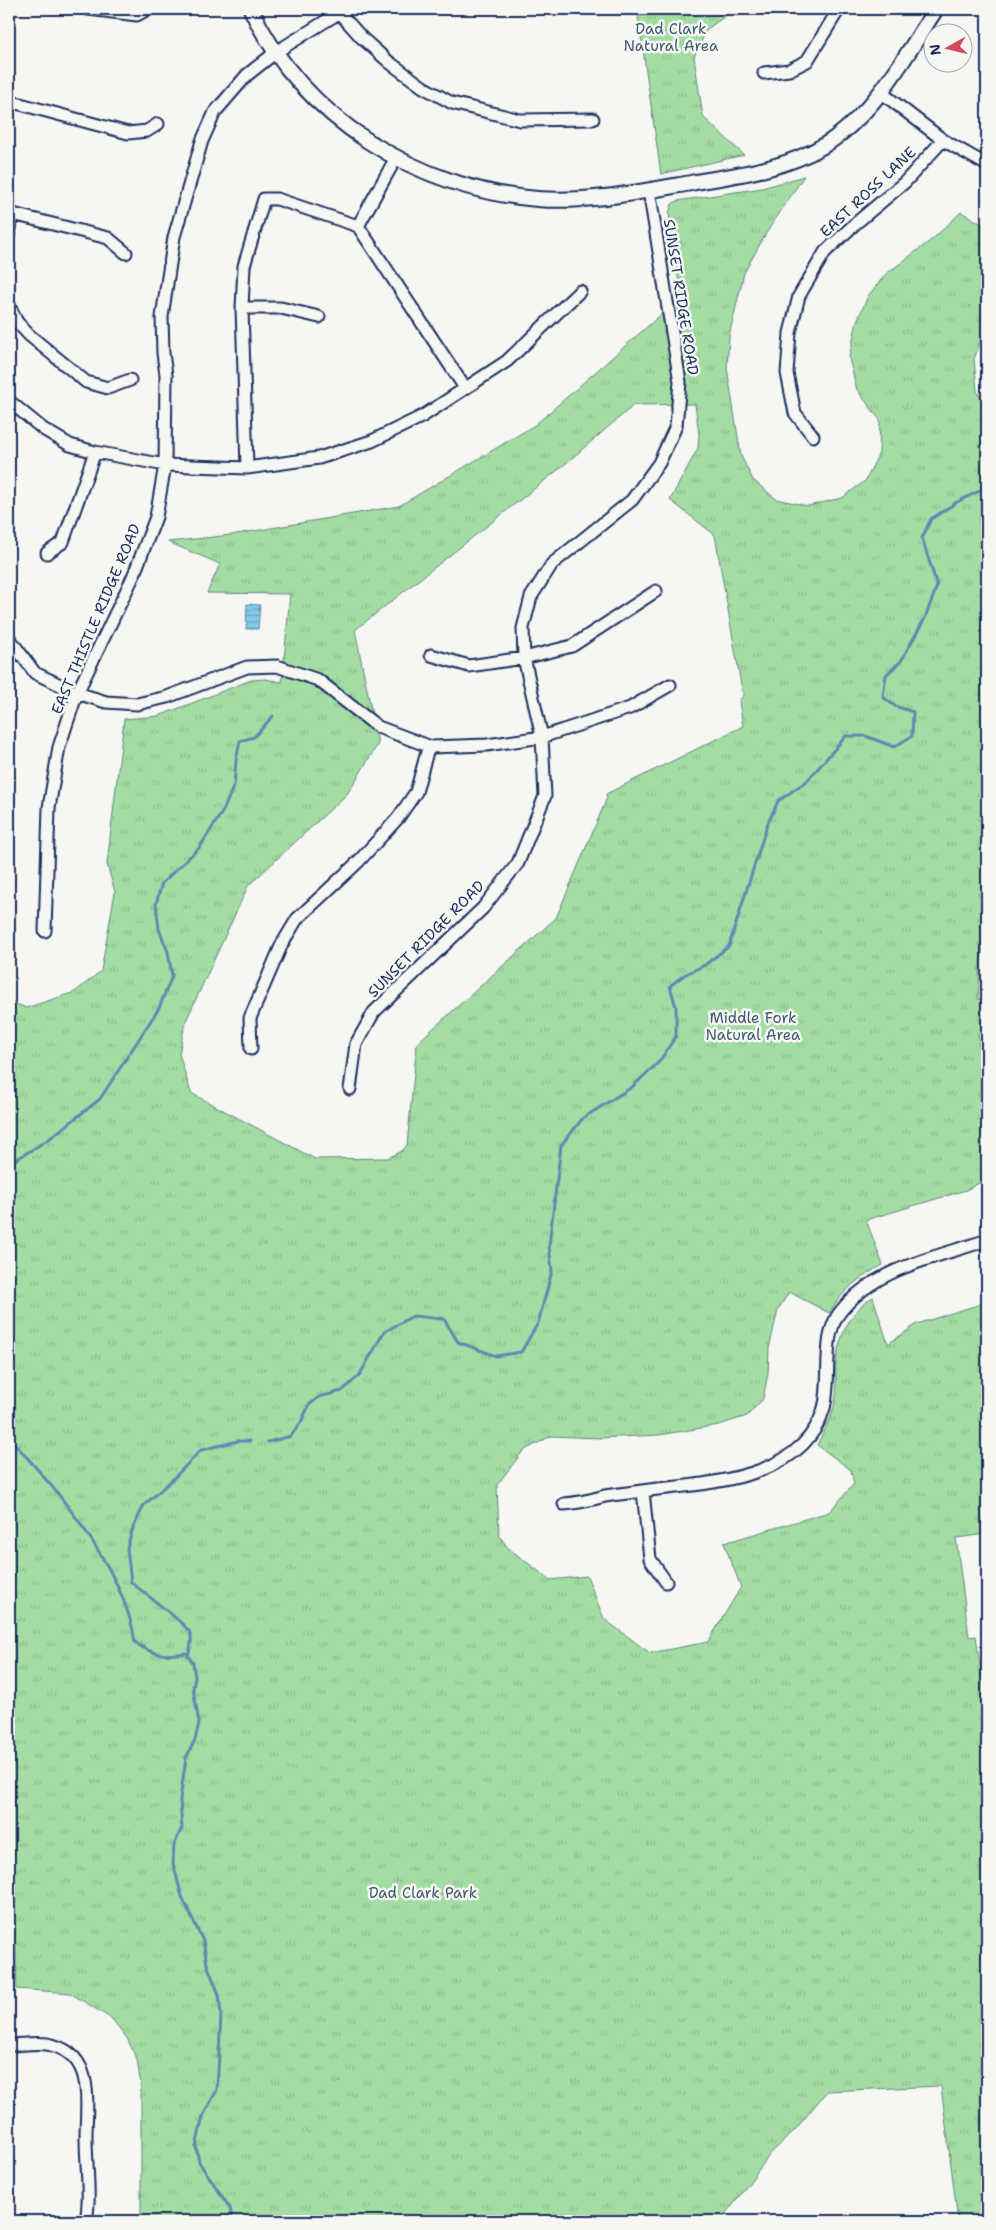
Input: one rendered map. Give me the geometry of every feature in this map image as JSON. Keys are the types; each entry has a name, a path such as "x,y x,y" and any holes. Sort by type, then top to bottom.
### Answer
{"street":[{"path":"88,9 137,15 148,9"},
{"path":"251,9 276,52 306,89 332,114 359,134 396,158 432,176 501,195 540,199 577,199 649,190 768,168 802,157 842,133 882,93 936,9"},
{"path":"764,74 789,70 807,61 839,9"},
{"path":"340,10 362,38 389,62 423,87 452,103 520,120 593,119"},
{"name":"EAST THISTLE RIDGE ROAD","path":"45,931 48,808 59,747 77,693 134,576 156,517 165,465 166,375 162,317 174,237 202,141 216,112 247,75 276,52 340,10"},
{"path":"882,93 944,140 987,165"},
{"path":"9,101 128,133 147,131 158,124"},
{"name":"EAST ROSS LANE","path":"814,436 795,413 787,373 790,333 799,296 825,252 905,182 944,140"},
{"path":"358,226 396,158"},
{"name":"SUNSET RIDGE ROAD","path":"350,1089 356,1044 374,1012 483,908 518,864 545,796 542,737 524,658 522,628 531,597 552,564 632,500 659,463 676,426 680,382 649,190"},
{"path":"247,468 242,308 244,266 264,199 276,198 358,226 465,388"},
{"path":"9,234 11,214 108,238 126,253"},
{"path":"11,407 70,445 95,452 165,465 247,468 319,458 372,441 423,416 506,361 580,291"},
{"path":"9,305 17,322 29,335 86,382 108,388 130,380"},
{"path":"242,308 282,308 319,317"},
{"path":"47,553 63,542 95,452"},
{"path":"431,655 469,666 524,658 572,646 656,591"},
{"path":"9,638 35,673 77,693 106,702 137,704 168,697 247,666 278,666 318,680 378,727 431,747 487,745 542,737 630,708 670,685"},
{"path":"251,1049 250,1018 282,944 296,919 358,862 398,818 416,792 427,752 431,747"},
{"path":"564,1504 584,1503 605,1496 732,1480 768,1467 792,1454 812,1435 824,1408 830,1336 838,1313 860,1290 898,1269 987,1240"},
{"path":"643,1491 650,1560 666,1582"},
{"path":"9,2045 46,2044 66,2051 82,2067 88,2092 86,2138 88,2207 86,2221"}],"green space":[{"name":"Dad Clark Natural Area","path":"637,9 735,9 707,29 694,57 703,117 744,155 661,174"},
{"name":"Dad Clark Park","path":"804,176 765,235 744,273 729,336 727,368 741,456 753,480 776,499 808,506 842,498 866,480 879,453 880,420 857,390 849,358 857,321 868,296 886,274 934,238 961,212 987,227 987,325 974,359 977,391 987,407 987,930 980,964 978,999 987,1000 987,1031 978,1033 987,1099 987,1179 966,1190 866,1220 883,1265 852,1285 829,1313 789,1292 778,1310 769,1348 768,1373 763,1399 747,1416 719,1425 659,1435 599,1438 551,1436 523,1451 497,1485 499,1535 507,1547 550,1580 587,1576 604,1619 650,1653 708,1642 741,1587 724,1543 829,1512 854,1484 851,1470 817,1445 834,1408 836,1363 840,1343 847,1325 858,1309 873,1297 888,1344 917,1324 987,1302 987,1534 956,1538 969,1637 976,1636 987,1715 987,2221 958,2221 941,2086 827,2091 795,2130 771,2153 721,2221 141,2221 141,2085 137,2060 127,2038 112,2019 70,1993 17,1989 9,1768 9,1001 26,1008 75,992 101,971 115,892 107,864 124,719 159,716 251,680 265,679 282,682 290,594 207,593 220,564 168,542 231,535 399,506 535,425 681,297 669,213 672,204 677,201 762,188","holes":["695,404 699,434 698,448 670,500 715,535 743,696 739,701 743,726 606,794 607,798 556,918 417,1043 407,1145 402,1151 388,1158 315,1159 191,1093 179,1054 185,1023 248,886 347,794 378,744 355,630 558,470 634,405"]}],"water":[{"path":"247,604 260,605 258,629 246,629"}],"waterway":[{"path":"268,1442 291,1436 301,1422 309,1405 319,1397 342,1391 359,1376 384,1332 413,1316 444,1319 458,1342 496,1356 521,1352 538,1323 552,1271 549,1246 561,1145 583,1118 632,1087 659,1062 676,1036 676,1007 670,986 684,975 705,965 729,946 767,825 778,801 807,781 846,736 866,736 894,747 912,736 913,712 895,706 883,697 886,675 901,661 925,618 937,586 922,538 931,519 957,502 987,487"},
{"path":"9,1164 49,1139 100,1099 159,1008 172,976 168,952 159,929 156,904 162,883 199,848 223,811 234,785 240,741 254,737 273,716"},
{"path":"9,1438 68,1506 87,1532 118,1587 129,1615 135,1642 141,1647 159,1654 186,1653 193,1663 195,1677 193,1688 199,1723 195,1740 186,1758 180,1800 182,1828 174,1845 173,1863 182,1897 203,1941 207,1964 219,1995 221,2015 217,2090 203,2116 196,2147 199,2162 230,2208 233,2221"},
{"path":"188,1656 191,1639 187,1628 131,1582 127,1548 133,1528 144,1505 201,1450 238,1441 250,1441"}],"park label":[{"name":"Middle Fork Natural Area","path":"753,1026"}]}
